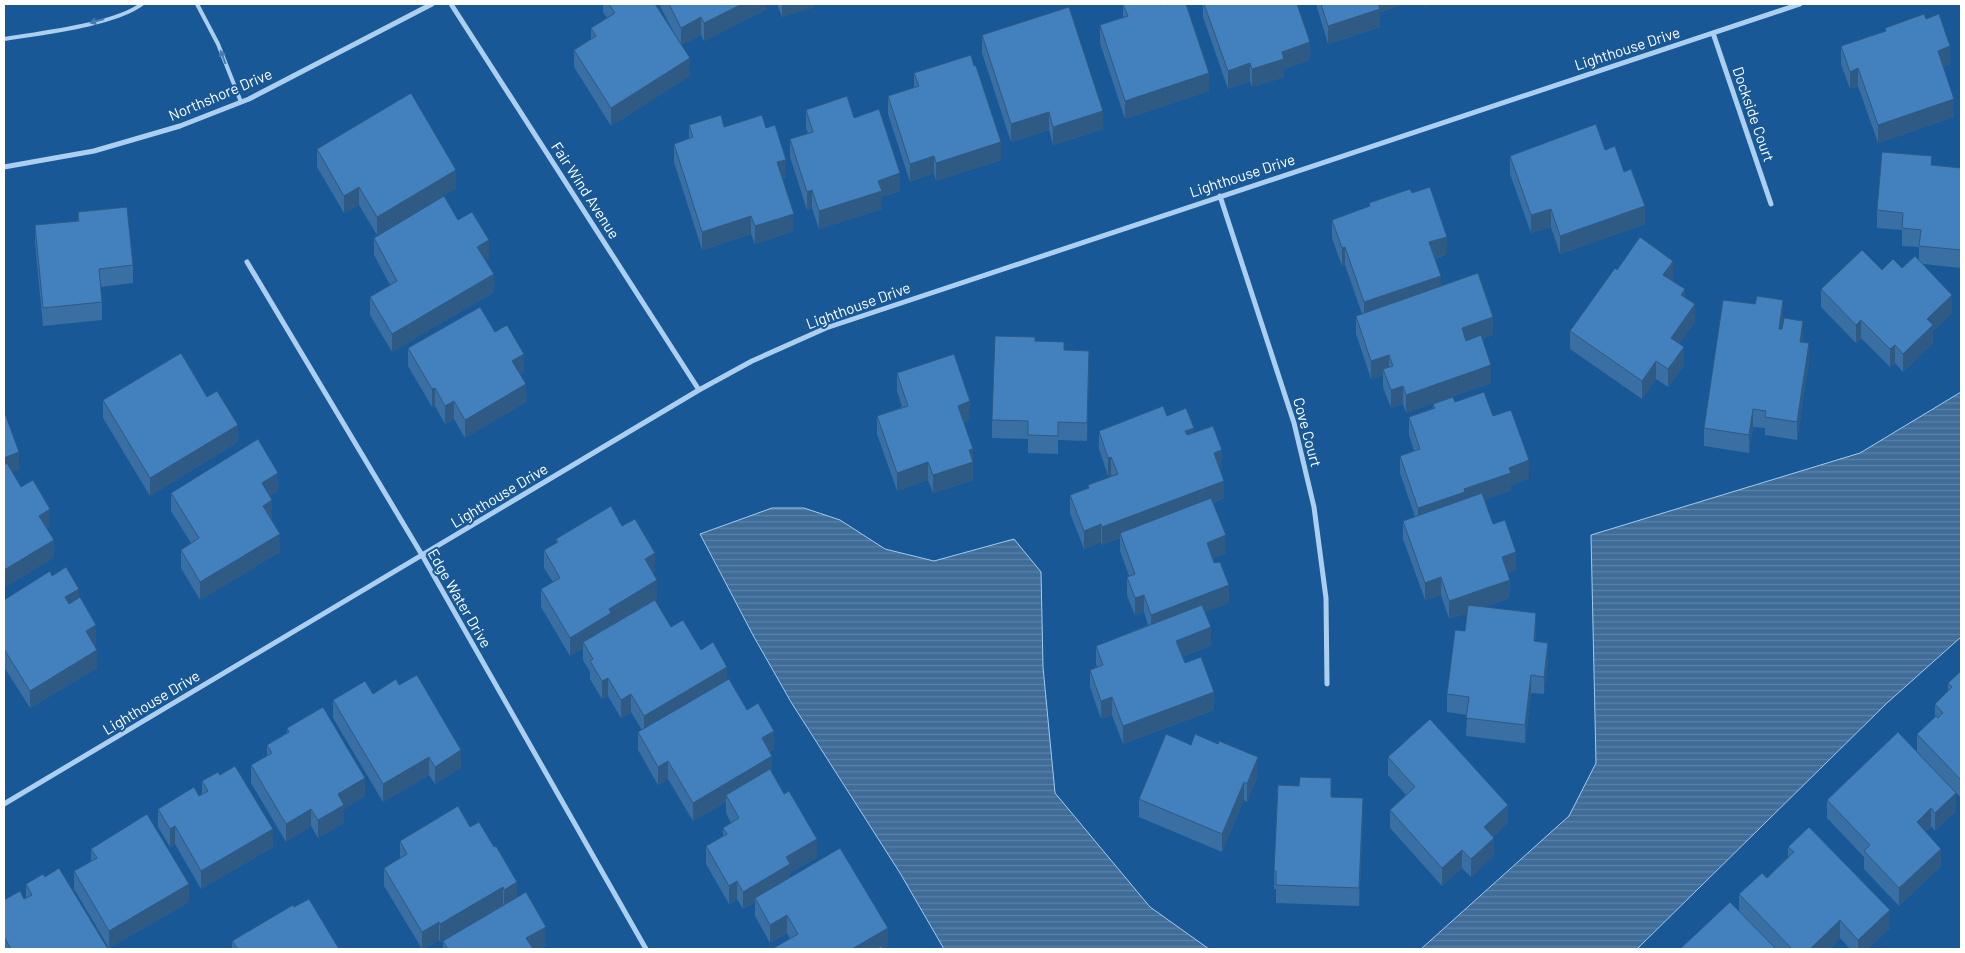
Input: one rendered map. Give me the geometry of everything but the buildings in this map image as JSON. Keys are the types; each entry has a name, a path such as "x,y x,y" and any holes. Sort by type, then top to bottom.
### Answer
{"street":[{"name":"Northshore Drive","path":"4,167 94,150 180,126 241,102 432,4"},
{"name":"Fair Wind Avenue","path":"451,4 699,390"},
{"name":"Lighthouse Drive","path":"4,804 752,360 826,328 1800,4"},
{"name":"Dockside Court","path":"1713,33 1771,204"},
{"name":"Cove Court","path":"1220,196 1294,422 1314,507 1326,598 1327,684"},
{"name":"Edge Water Drive","path":"247,262 422,555 646,949"}],"lane":[{"path":"4,39 84,25 133,11 142,4"},
{"path":"197,4 218,44 241,102"}],"water":[{"path":"1961,392 1961,637 1887,703 1637,949 1421,949 1569,816 1596,763 1591,535 1860,453"},
{"path":"772,508 804,508 840,520 885,549 934,561 1014,539 1041,572 1043,667 1055,793 1150,907 1209,949 944,949 900,873 791,702 754,637 700,534"}]}
